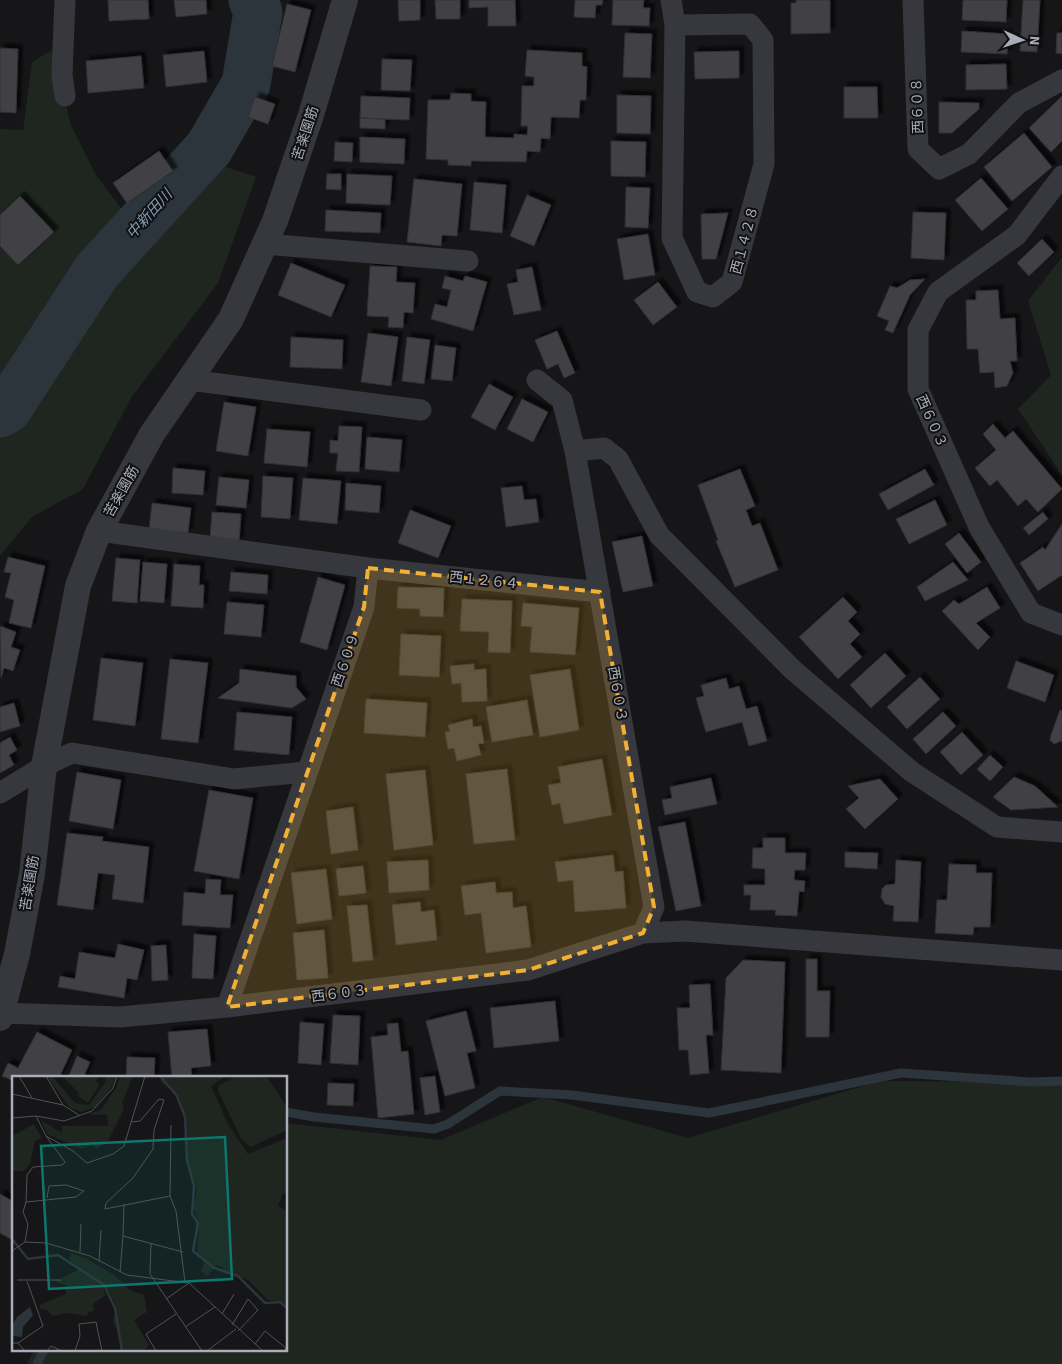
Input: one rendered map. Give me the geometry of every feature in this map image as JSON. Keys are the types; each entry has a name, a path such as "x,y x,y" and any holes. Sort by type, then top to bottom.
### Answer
{"street":[{"path":"65,0 62,75 65,96"},
{"name":"苦楽園筋","path":"1,1016 17,954 32,874 44,766 78,586 99,531 152,434 231,319 275,221 311,115 345,0"},
{"name":"西１４２８","path":"671,0 676,24 672,238 697,292 713,297 732,282 764,164 763,40 750,24 676,24"},
{"name":"西６０８","path":"913,0 918,149 939,169 969,154 1019,103 1062,80"},
{"name":"西６０３","path":"1062,176 1017,235 938,292 918,330 918,389 979,527 1031,613 1062,625"},
{"path":"264,244 468,261"},
{"path":"189,380 421,410"},
{"name":"西６０３","path":"1,1016 120,1017 528,970 643,933 654,907 576,451 562,400 537,380"},
{"path":"576,451 604,448 618,459 659,535 792,669 912,772 997,827 1062,832"},
{"path":"99,531 368,568"},
{"name":"西１２６４","path":"368,568 600,592"},
{"name":"西６０９","path":"227,1006 364,607 368,568"},
{"path":"0,793 44,766 72,753 234,779 306,772"},
{"path":"643,933 685,931 1062,960"}],"highlighted area":[{"path":"368,568 600,592 654,907 643,933 528,970 227,1007 364,607"}],"shaded area":[{"path":"52,50 71,125 96,175 133,224 217,164 256,177 218,283 131,398 83,489 32,517 0,556 0,129 23,130 32,62"},
{"path":"1062,257 1062,475 1018,409 1051,375 1028,301"},
{"path":"880,1081 1062,1082 1062,1364 27,1364 33,1352 288,1352 288,1123 440,1140 543,1097 688,1138"}],"building":[{"path":"108,0 148,0 149,19 109,21"},
{"path":"174,0 206,0 207,14 176,17"},
{"path":"398,0 420,0 420,20 399,21"},
{"path":"435,0 460,0 460,19 436,19"},
{"path":"469,0 515,0 516,26 488,26 488,7 469,8"},
{"path":"575,0 603,0 602,5 596,5 595,18 574,17"},
{"path":"613,0 644,0 643,8 650,8 649,26 612,25"},
{"path":"796,0 830,0 830,33 791,34 791,3 796,3"},
{"path":"963,0 1007,0 1006,22 962,20"},
{"path":"1023,0 1040,0 1037,52 1020,51"},
{"path":"287,4 311,10 295,72 272,66"},
{"path":"962,31 1008,34 1007,54 961,52"},
{"path":"625,33 652,34 650,78 623,77"},
{"path":"1057,33 1062,33 1062,54 1056,53"},
{"path":"0,48 18,49 16,113 0,112"},
{"path":"527,50 582,53 582,66 587,67 586,100 580,100 579,118 551,117 550,139 541,138 540,152 527,151 526,162 471,161 471,166 448,165 448,160 426,159 428,100 450,100 451,93 471,94 471,101 486,102 485,137 514,138 514,134 527,135 528,126 521,126 522,86 534,86 534,77 525,76"},
{"path":"204,51 207,82 166,87 163,55"},
{"path":"739,51 739,78 695,79 694,52"},
{"path":"141,56 144,88 88,93 86,61"},
{"path":"382,59 412,60 410,91 381,90"},
{"path":"1006,64 1007,89 966,90 966,65"},
{"path":"844,87 877,87 878,118 844,118"},
{"path":"617,95 651,96 650,134 617,133"},
{"path":"361,96 410,98 409,120 360,118"},
{"path":"1062,96 1062,141 1051,152 1029,128"},
{"path":"255,97 275,104 268,124 248,117"},
{"path":"939,102 979,103 979,109 952,133 939,133"},
{"path":"360,118 385,119 385,129 360,128"},
{"path":"1024,133 1052,167 1012,201 984,167"},
{"path":"360,137 405,139 404,164 360,162"},
{"path":"611,141 646,142 645,177 611,176"},
{"path":"335,142 353,143 352,162 334,161"},
{"path":"159,151 173,171 127,203 113,183"},
{"path":"327,174 341,174 341,190 326,189"},
{"path":"347,174 392,176 390,205 346,203"},
{"path":"981,178 1008,209 982,231 955,200"},
{"path":"414,179 462,184 457,236 442,235 441,246 407,242"},
{"path":"474,182 506,185 502,233 470,230"},
{"path":"626,187 650,188 648,228 625,227"},
{"path":"527,195 551,205 534,246 510,236"},
{"path":"20,196 54,232 18,265 0,246 0,215"},
{"path":"326,210 381,213 380,233 325,231"},
{"path":"913,212 946,213 944,260 911,258"},
{"path":"728,213 716,259 702,259 701,214"},
{"path":"648,234 655,275 624,280 617,239"},
{"path":"1042,239 1054,252 1029,276 1017,263"},
{"path":"291,263 345,285 331,317 278,295"},
{"path":"370,266 397,267 396,282 415,283 413,313 404,312 403,328 388,327 389,317 367,316"},
{"path":"532,267 541,310 514,315 507,284 518,282 516,270"},
{"path":"445,276 463,281 465,276 487,282 473,331 431,319 435,304 447,307 451,290 442,288"},
{"path":"925,279 910,295 893,333 885,330 889,321 877,316 890,286 897,288 910,280"},
{"path":"658,282 677,307 653,325 634,300"},
{"path":"998,290 1000,319 1015,318 1017,361 1010,361 1013,373 1007,386 995,388 994,372 980,373 978,349 967,349 966,300 976,300 976,291"},
{"path":"557,331 575,373 564,378 558,364 547,369 535,340"},
{"path":"368,333 398,337 391,386 361,382"},
{"path":"291,337 343,340 342,369 290,367"},
{"path":"407,337 430,340 424,384 402,381"},
{"path":"435,345 456,348 452,381 431,379"},
{"path":"489,384 513,397 495,430 471,417"},
{"path":"522,399 548,412 533,442 507,429"},
{"path":"224,402 256,407 248,456 216,451"},
{"path":"993,424 1005,438 1013,431 1062,489 1038,512 1026,499 1018,506 997,480 990,486 975,468 996,450 983,434"},
{"path":"339,426 362,427 359,472 336,471 338,453 330,453 330,440 338,441"},
{"path":"267,429 310,432 307,467 264,463"},
{"path":"367,437 402,440 399,472 365,469"},
{"path":"173,468 205,471 203,495 172,493"},
{"path":"740,469 755,506 746,510 752,526 760,523 778,570 735,587 716,541 718,540 698,485"},
{"path":"925,469 934,485 888,510 879,494"},
{"path":"263,476 293,478 290,519 261,517"},
{"path":"219,477 249,480 246,508 216,505"},
{"path":"303,478 341,481 337,524 299,520"},
{"path":"346,483 381,486 379,513 345,510"},
{"path":"522,486 524,500 536,499 539,522 506,527 501,488"},
{"path":"935,500 947,525 909,544 896,519"},
{"path":"152,503 191,508 188,533 149,529"},
{"path":"410,510 451,526 438,558 398,543"},
{"path":"212,512 241,514 239,542 210,539"},
{"path":"1043,512 1048,519 1029,535 1023,528"},
{"path":"1062,524 1062,575 1038,591 1020,563 1043,547 1045,550"},
{"path":"959,533 981,562 967,573 945,544"},
{"path":"642,536 653,586 623,592 612,542"},
{"path":"8,557 45,566 31,628 9,623 14,600 5,597 11,573 4,572"},
{"path":"116,558 140,560 137,603 112,601"},
{"path":"143,562 167,564 164,603 140,601"},
{"path":"953,562 968,580 925,601 917,587"},
{"path":"174,564 200,566 199,585 204,585 203,608 171,606"},
{"path":"231,572 268,575 267,594 229,591"},
{"path":"318,577 345,585 327,650 300,642"},
{"path":"398,587 444,588 443,617 420,616 420,609 397,608"},
{"path":"987,587 1000,608 976,623 990,637 978,650 942,611 954,600 959,604"},
{"path":"843,597 857,612 848,621 860,634 850,644 862,657 838,679 799,637"},
{"path":"462,599 512,601 510,653 488,652 489,632 460,631"},
{"path":"227,602 264,605 261,637 224,634"},
{"path":"523,603 579,608 575,655 530,652 532,627 521,626"},
{"path":"0,626 16,632 11,647 20,650 13,671 4,668 1,678"},
{"path":"401,634 441,636 439,677 399,675"},
{"path":"885,653 906,676 871,708 850,685"},
{"path":"101,658 143,663 135,726 93,720"},
{"path":"170,659 208,663 198,743 161,739"},
{"path":"1016,661 1054,675 1045,702 1007,688"},
{"path":"474,664 474,670 486,669 487,701 462,702 461,683 452,684 450,666"},
{"path":"240,669 296,676 296,687 306,699 292,708 218,698 239,683"},
{"path":"570,669 579,730 540,737 530,675"},
{"path":"920,677 940,699 907,729 887,707"},
{"path":"726,678 729,689 739,686 746,709 757,706 767,741 749,746 742,722 706,732 696,698 704,696 701,685"},
{"path":"366,699 427,703 425,737 364,733"},
{"path":"527,700 533,735 492,742 486,707"},
{"path":"14,703 20,726 0,732 0,707"},
{"path":"1060,710 1062,711 1062,742 1054,744 1050,740"},
{"path":"237,712 292,717 289,755 234,750"},
{"path":"943,712 956,726 926,754 913,739"},
{"path":"472,719 473,727 481,726 484,743 478,744 481,755 457,761 454,748 448,749 445,732 450,731 448,725"},
{"path":"962,732 983,755 961,775 940,752"},
{"path":"10,737 17,750 9,755 14,765 0,773 0,743"},
{"path":"990,755 1003,767 990,781 977,769"},
{"path":"602,759 612,815 564,824 560,803 552,805 548,785 561,783 558,767"},
{"path":"507,769 515,840 474,844 466,774"},
{"path":"425,770 433,845 394,850 386,774"},
{"path":"77,772 121,780 113,829 69,821"},
{"path":"1014,777 1035,786 1058,807 1011,810 993,797"},
{"path":"711,778 717,804 665,815 662,800 672,798 670,787"},
{"path":"880,779 898,799 865,829 846,809 859,798 848,786"},
{"path":"209,790 253,798 239,879 194,871"},
{"path":"353,807 358,850 331,854 326,811"},
{"path":"685,822 701,906 676,911 658,827"},
{"path":"67,833 103,837 102,841 149,847 143,903 112,899 115,875 98,873 93,910 57,905"},
{"path":"763,838 785,838 785,853 806,853 805,870 795,870 794,880 805,881 804,892 799,891 797,916 775,915 776,910 750,910 751,895 744,895 744,885 765,885 765,869 752,868 753,848 763,848"},
{"path":"845,852 878,853 877,869 845,867"},
{"path":"613,855 615,872 623,871 626,908 575,912 573,880 558,882 555,862"},
{"path":"428,860 429,890 389,893 387,862"},
{"path":"896,860 921,862 918,922 893,921 894,906 885,904 881,897 882,889 886,885 895,884"},
{"path":"949,864 976,865 976,873 992,873 990,927 974,927 973,935 935,933 937,900 947,900"},
{"path":"363,866 366,893 339,896 336,869"},
{"path":"326,869 332,919 297,924 291,873"},
{"path":"206,879 221,880 220,895 233,895 230,928 182,925 184,892 205,894"},
{"path":"495,882 496,893 512,892 513,908 526,906 531,947 486,953 481,913 465,915 461,886"},
{"path":"420,902 421,912 434,910 437,940 396,945 392,905"},
{"path":"367,905 373,960 353,962 347,906"},
{"path":"324,930 328,978 297,980 293,933"},
{"path":"194,934 216,936 213,979 192,978"},
{"path":"118,944 144,950 137,980 127,978 124,998 58,987 60,976 75,979 79,952 115,958"},
{"path":"166,945 168,980 152,981 151,946"},
{"path":"806,959 817,959 817,991 830,991 829,1037 806,1037"},
{"path":"743,960 785,962 781,1073 721,1070 726,978"},
{"path":"710,984 713,1035 706,1035 709,1073 690,1075 688,1050 679,1050 677,1008 690,1008 689,985"},
{"path":"555,1001 559,1041 494,1048 490,1008"},
{"path":"466,1011 476,1051 467,1053 475,1088 445,1096 426,1021"},
{"path":"333,1015 360,1016 358,1065 330,1063"},
{"path":"300,1022 324,1024 321,1065 298,1063"},
{"path":"398,1023 401,1052 408,1051 414,1114 378,1118 371,1037 388,1035 387,1024"},
{"path":"207,1029 211,1066 191,1068 192,1076 172,1076 168,1032"},
{"path":"37,1032 72,1050 60,1076 12,1076 12,1080 2,1076 8,1063 18,1068"},
{"path":"77,1056 90,1062 84,1076 69,1076"},
{"path":"127,1057 155,1058 154,1076 126,1076"},
{"path":"435,1076 440,1112 425,1115 420,1078"},
{"path":"328,1083 354,1084 353,1106 327,1105"},
{"path":"0,1194 12,1201 12,1240 0,1233"}],"waterway":[{"name":"中新田川","path":"0,413 7,409 97,271 209,148 246,84 258,12 253,0"},
{"path":"288,1112 314,1117 434,1129 448,1124 500,1091 572,1095 709,1113 901,1073 1031,1082 1062,1081"},
{"path":"37,1364 43,1352"}]}
